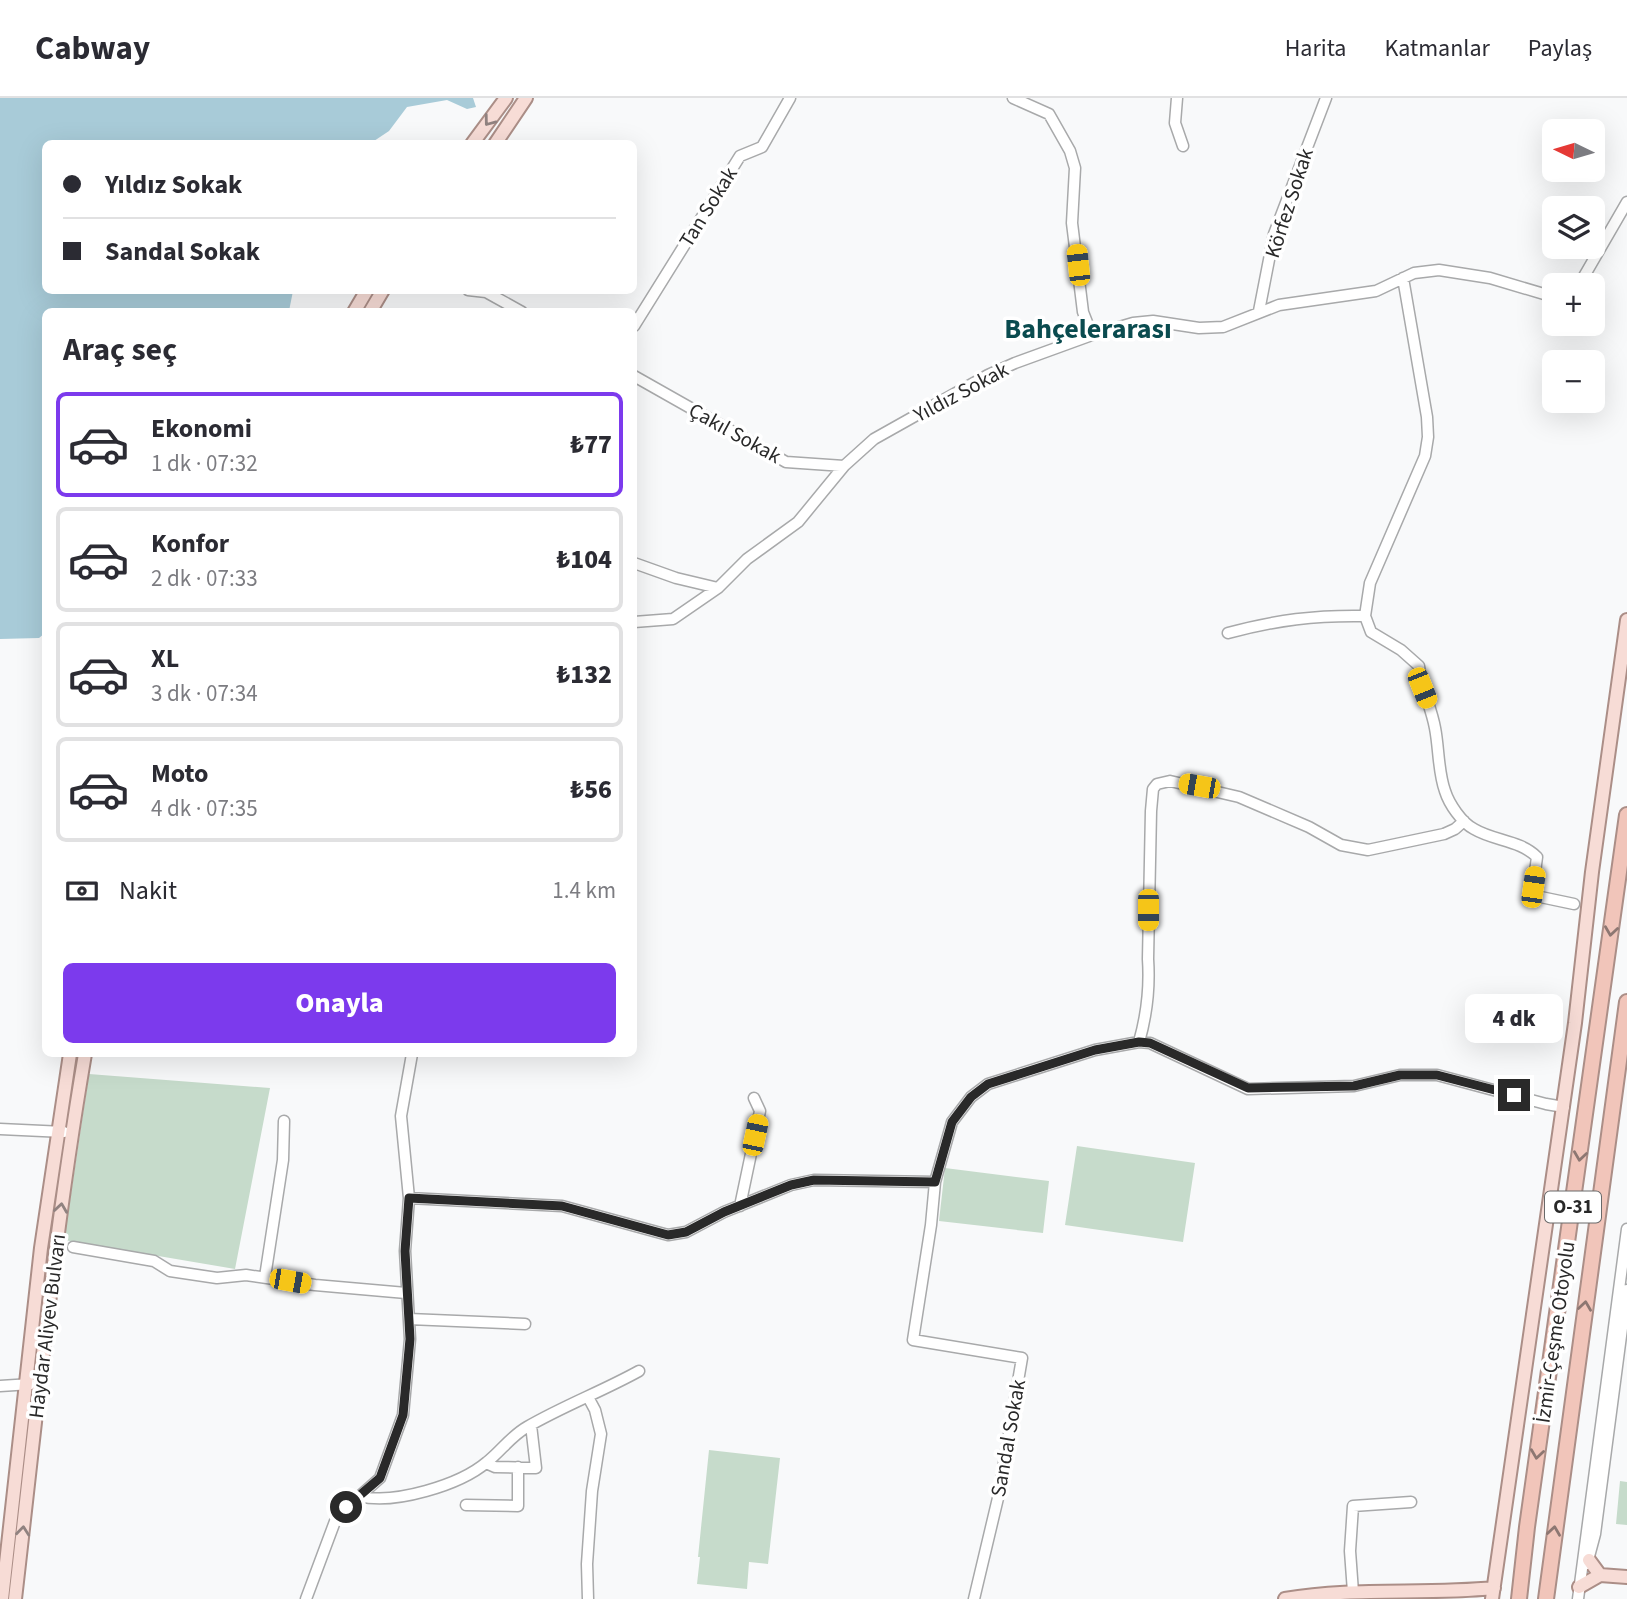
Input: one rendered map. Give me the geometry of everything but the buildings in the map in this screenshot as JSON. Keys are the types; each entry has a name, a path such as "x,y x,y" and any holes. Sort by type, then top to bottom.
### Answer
{"highway":[{"name":"İzmir-Çeşme Otoyolu","path":"1519,1599 1627,815"},
{"name":"İzmir-Çeşme Otoyolu","path":"1546,1599 1627,1002"}],"main road":[{"path":"475,140 506,98"},
{"path":"498,140 526,98"},
{"path":"1285,1599 1312,1594 1353,1592 1493,1594 1564,1107 1592,872 1627,620"},
{"name":"Haydar Aliyev Bulvarı","path":"2,1599 24,1384 57,1131 69,1057"},
{"name":"Haydar Aliyev Bulvarı","path":"15,1599 71,1133 84,1057"},
{"path":"1589,1560 1600,1575"},
{"path":"1579,1588 1600,1575 1627,1577"}],"street":[{"name":"Tan Sokak","path":"637,321 740,156 762,147 790,98"},
{"path":"1013,98 1049,114 1070,151 1075,168 1072,223 1083,312 1092,335"},
{"path":"1177,98 1175,123 1183,146"},
{"name":"Körfez Sokak","path":"1259,311 1274,234 1326,98"},
{"path":"1586,273 1627,202"},
{"name":"Yıldız Sokak","path":"637,622 673,619 718,588 747,559 798,522 844,466 874,439 989,375 1092,335 1133,323 1153,321 1199,328 1223,327 1259,311 1297,301 1376,291 1414,273 1439,271 1490,278 1542,294"},
{"path":"1403,278 1427,417 1428,437 1425,456 1370,583 1365,616 1371,632 1401,650 1419,666 1422,688 1435,728 1445,792 1464,821 1474,830 1532,851 1537,857 1533,887 1536,896 1574,904"},
{"path":"490,294 515,308"},
{"name":"Çakıl Sokak","path":"637,378 786,462 844,466"},
{"path":"637,564 676,578 718,588"},
{"path":"1228,633 1265,623 1325,615 1365,616"},
{"path":"1139,1042 1147,1013 1149,992 1151,810 1153,789 1157,783 1170,781 1239,797 1309,827 1341,845 1367,850 1444,834 1464,821"},
{"name":"Sandal Sokak","path":"974,1599 998,1498 1022,1358 913,1340 935,1182 952,1122 971,1097 988,1084 1095,1050 1139,1042 1150,1043 1248,1088 1354,1086 1400,1075 1437,1075 1564,1107"},
{"path":"306,1599 337,1516 380,1478 403,1415 410,1339 405,1251 409,1198 401,1116 411,1057"},
{"path":"740,1206 761,1111 754,1098"},
{"path":"265,1277 283,1160 284,1121"},
{"path":"0,1129 71,1133"},
{"path":"409,1198 562,1206 668,1235 686,1232 724,1212 791,1185 814,1180 935,1182"},
{"path":"1579,1588 1627,1229"},
{"path":"73,1247 154,1261 170,1271 218,1278 239,1274 315,1286 407,1293"},
{"path":"1579,1588 1595,1534 1627,1290"},
{"path":"409,1319 524,1324"},
{"path":"359,1496 372,1499 403,1497 433,1489 486,1463 510,1438 531,1425 639,1371"},
{"path":"0,1386 39,1385"},
{"path":"588,1397 595,1410 601,1434 592,1490 587,1564 588,1599"},
{"path":"486,1463 495,1467 536,1468 531,1425"},
{"path":"466,1505 518,1506 518,1467"},
{"path":"15,1468 30,1469"},
{"path":"1353,1592 1350,1551 1353,1506 1411,1502"}],"green space":[{"path":"89,1074 270,1088 235,1269 64,1240"},
{"path":"1077,1146 1195,1163 1183,1242 1065,1225"},
{"path":"945,1168 1049,1181 1043,1233 939,1221"},
{"path":"709,1450 780,1458 768,1564 749,1562 747,1589 697,1584"},
{"path":"1620,1481 1627,1482 1627,1525 1616,1524"}],"water":[{"path":"0,98 473,98 476,107 467,109 447,100 407,107 389,131 376,140 42,140 42,294 292,294 290,308 42,308 42,636 39,638 0,639"}],"district":[{"name":"Bahçelerarası","path":"1088,329"}],"route":[{"path":"346,1507 380,1478 403,1415 410,1339 405,1251 409,1198 562,1206 668,1235 686,1232 724,1212 791,1185 814,1180 935,1182 952,1122 971,1097 988,1084 1095,1050 1139,1042 1150,1043 1238,1085 1261,1090 1354,1086 1400,1075 1437,1075 1514,1095"}]}
